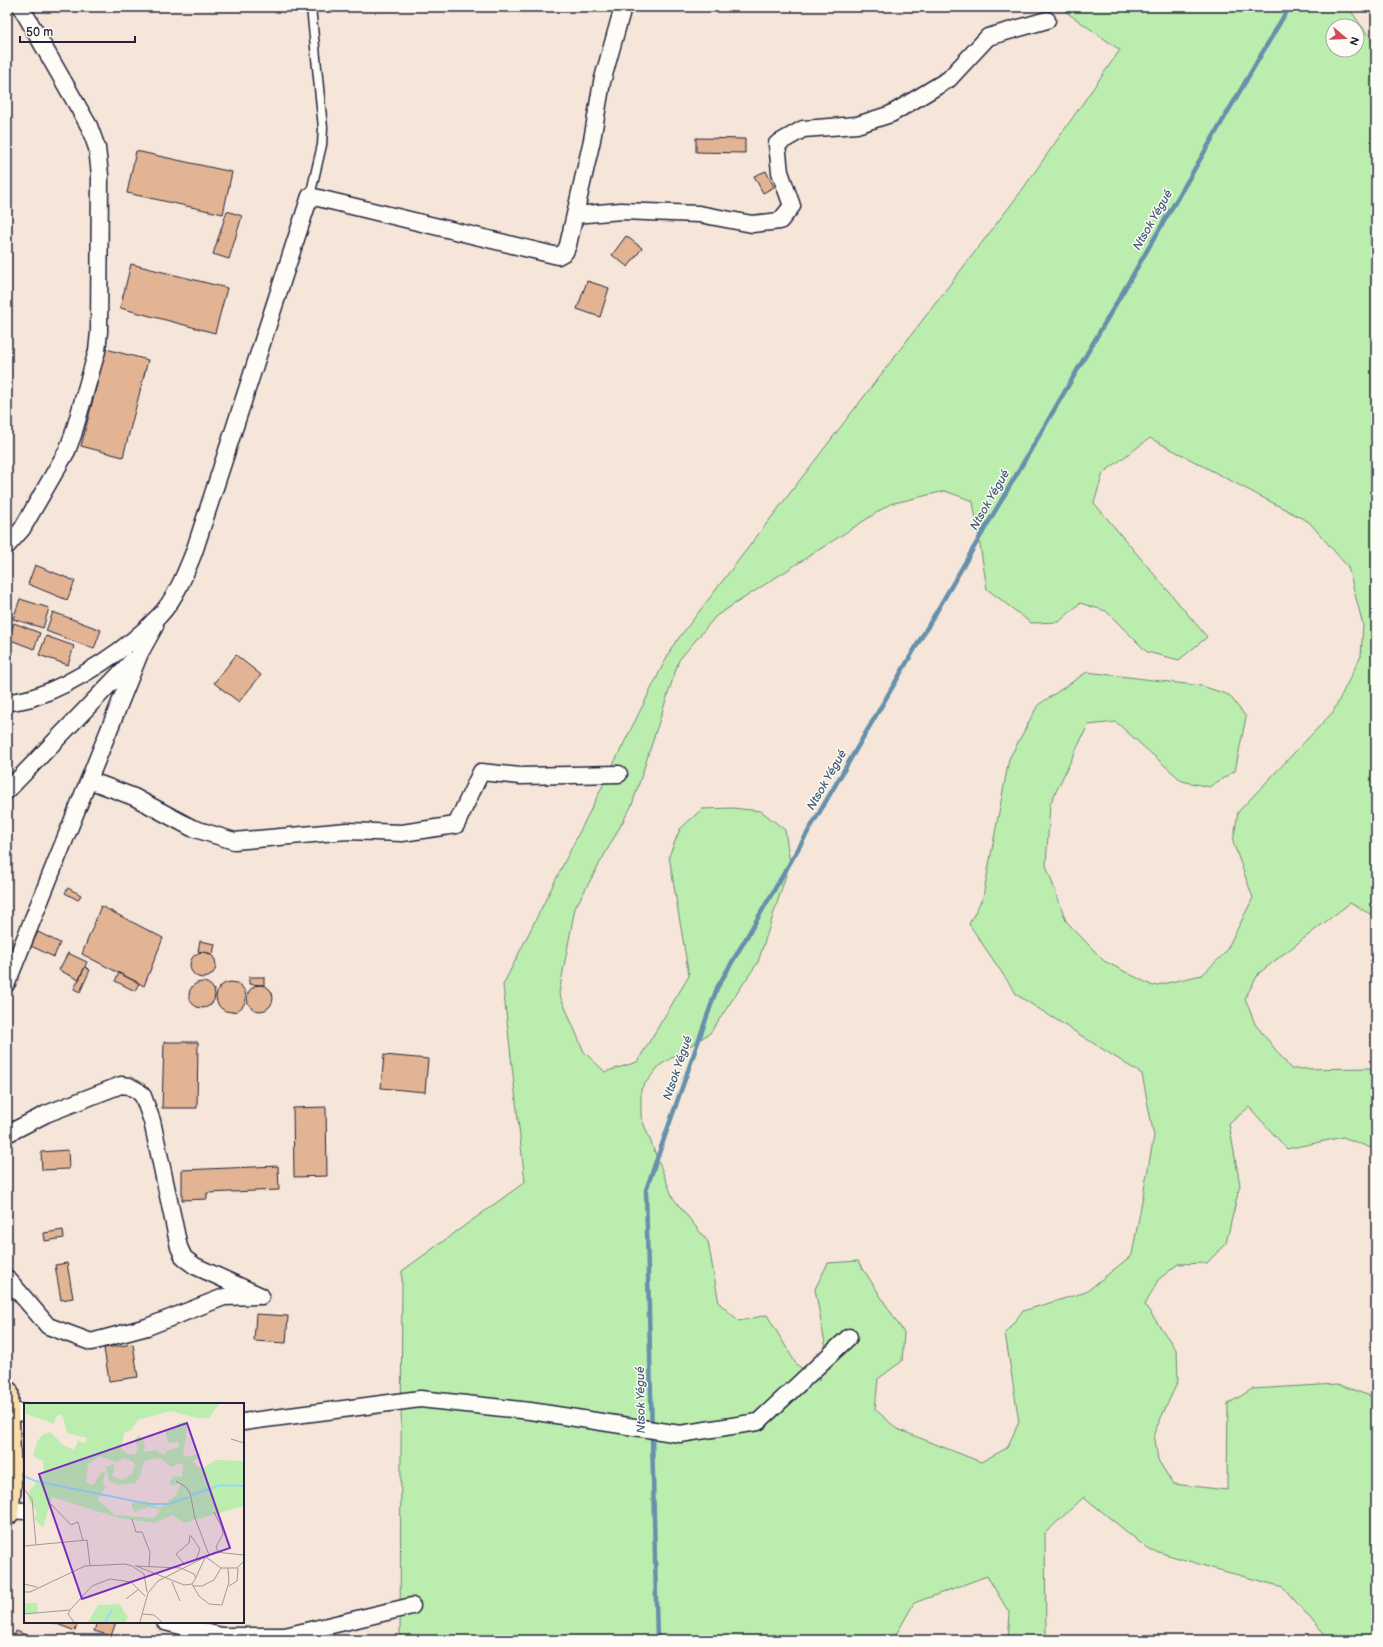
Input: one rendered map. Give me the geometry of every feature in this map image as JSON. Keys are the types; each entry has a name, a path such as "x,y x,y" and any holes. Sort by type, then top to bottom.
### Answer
{"main road":[{"path":"13,1406 10,1485 13,1512"}],"street":[{"path":"7,546 22,529 67,450 73,435 97,351 99,332 100,174 97,148 89,126 21,7"},
{"path":"7,983 140,653 160,615 180,585 194,552 310,196 558,256 564,252 568,245 592,140 602,82 623,7"},
{"path":"575,215 621,211 699,214 752,224 780,221 792,206 780,172 777,144 803,128 857,125 891,114 949,78 988,37 1046,20"},
{"path":"7,702 33,697 67,682 101,663 128,644 160,615"},
{"path":"7,791 140,653"},
{"path":"89,780 134,797 192,828 234,841 347,831 402,833 456,825 481,772 520,776 619,774"},
{"path":"7,1134 46,1114 121,1085 130,1086 138,1091 143,1096 152,1121 179,1247 184,1258 203,1270 261,1296 224,1297 147,1327 91,1342 48,1326 7,1278"},
{"path":"244,1422 420,1399 530,1411 680,1434 758,1422 849,1337"},
{"path":"168,1623 221,1636 285,1636 412,1606"}],"lane":[{"path":"310,196 322,145 323,128 311,7"}],"green space":[{"path":"1059,7 1348,7 1356,18 1325,18 1325,58 1365,58 1365,31 1376,46 1376,917 1350,903 1259,973 1245,998 1255,1024 1291,1069 1376,1068 1376,1150 1343,1137 1287,1149 1249,1107 1229,1124 1240,1185 1226,1243 1207,1263 1178,1264 1158,1280 1145,1305 1177,1351 1178,1381 1154,1433 1158,1460 1173,1484 1227,1490 1228,1404 1252,1389 1337,1384 1376,1398 1376,1640 1329,1640 1283,1587 1148,1549 1084,1497 1045,1533 1046,1640 1008,1640 1010,1614 987,1576 914,1603 893,1640 400,1640 402,1271 525,1182 503,985 672,647 1020,193 1120,50","holes":["1150,438 1309,522 1348,567 1363,625 1361,656 1333,712 1238,812 1233,842 1253,898 1225,953 1202,975 1153,986 1104,961 1066,921 1046,865 1050,804 1088,725 1116,722 1182,781 1209,787 1235,771 1246,717 1229,695 1202,686 1087,672 1038,705 1009,759 983,897 969,924 1017,995 1142,1074 1154,1136 1132,1255 1086,1292 1023,1311 1005,1333 1019,1422 1007,1448 981,1462 897,1429 875,1409 878,1379 902,1361 904,1333 858,1261 828,1263 815,1289 826,1349 819,1381 796,1364 767,1315 739,1321 719,1303 708,1242 673,1198 641,1117 641,1089 659,1066 710,1033 758,962 790,863 785,830 761,811 732,808 702,809 680,829 669,856 689,976 637,1062 605,1072 584,1052 559,993 575,908 632,805 679,660 716,616 890,504 945,491 973,501 987,589 1031,623 1059,622 1080,603 1106,611 1147,652 1179,660 1207,637 1094,503 1103,473"]}],"building":[{"path":"696,138 745,139 745,153 696,152"},
{"path":"136,151 232,172 223,214 127,193"},
{"path":"766,171 774,187 763,193 754,176"},
{"path":"227,211 242,216 229,259 213,254"},
{"path":"626,236 642,248 628,267 612,255"},
{"path":"131,264 227,288 215,333 120,308"},
{"path":"587,281 609,288 600,317 577,309"},
{"path":"106,349 148,360 123,457 81,446"},
{"path":"35,565 75,581 67,600 28,584"},
{"path":"20,599 49,608 43,628 13,619"},
{"path":"53,612 101,630 94,649 46,631"},
{"path":"14,623 40,633 34,649 8,639"},
{"path":"46,636 74,646 68,665 39,655"},
{"path":"236,655 261,675 239,702 214,683"},
{"path":"68,888 81,895 78,900 65,893"},
{"path":"101,906 163,938 144,986 82,954"},
{"path":"38,932 60,943 54,957 31,946"},
{"path":"200,941 215,944 213,954 198,951"},
{"path":"203,952 212,956 216,965 212,974 203,978 194,974 190,965 194,956"},
{"path":"68,953 87,962 79,980 59,970"},
{"path":"85,967 90,970 80,992 74,989"},
{"path":"119,973 139,983 135,991 115,981"},
{"path":"249,977 264,977 264,985 249,984"},
{"path":"202,982 211,986 215,995 211,1004 202,1008 193,1004 189,995 193,986"},
{"path":"231,982 242,986 246,997 242,1008 231,1012 220,1008 216,997 220,986"},
{"path":"260,985 269,989 273,998 269,1007 260,1011 251,1007 247,998 251,989"},
{"path":"164,1042 198,1042 197,1108 162,1108"},
{"path":"384,1055 428,1059 425,1092 381,1088"},
{"path":"326,1107 327,1176 294,1177 293,1108"},
{"path":"68,1150 69,1169 42,1170 41,1152"},
{"path":"278,1166 279,1190 207,1193 207,1199 182,1200 182,1170"},
{"path":"63,1230 64,1238 45,1241 44,1233"},
{"path":"67,1263 73,1298 61,1300 55,1265"},
{"path":"256,1314 288,1316 286,1343 254,1341"},
{"path":"133,1344 138,1377 109,1381 104,1348"},
{"path":"55,1623 78,1623 75,1631"},
{"path":"97,1623 116,1623 111,1636 94,1631"},
{"path":"16,1631 34,1638 34,1640 13,1640"}],"waterway":[{"name":"Ntsok Yégué","path":"657,1640 646,1190 717,988 1289,7"}]}
